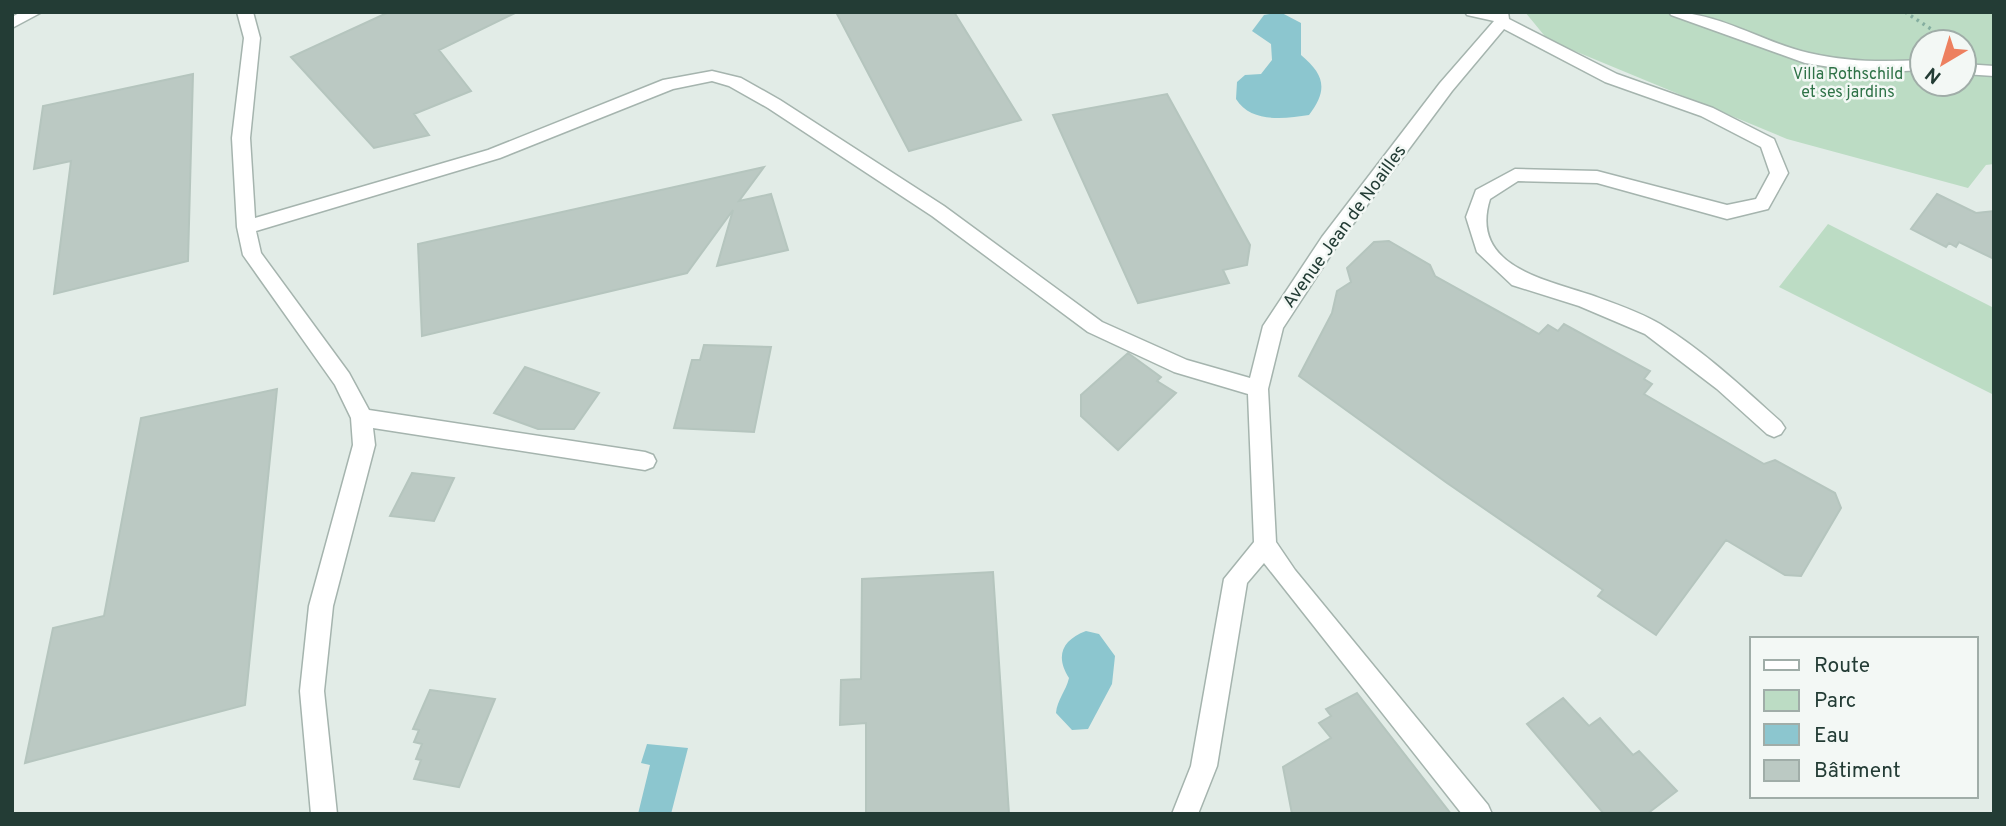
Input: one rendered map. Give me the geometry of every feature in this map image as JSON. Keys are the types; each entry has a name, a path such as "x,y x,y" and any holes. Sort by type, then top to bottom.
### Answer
{"street":[{"path":"12,23 34,12"},
{"path":"245,12 252,38 241,138 246,227 252,256 342,379 362,418 365,445 321,606 312,691 324,814"},
{"path":"1473,12 1501,17 1612,78 1707,112 1769,143 1779,173 1762,204 1727,212 1597,177 1515,174 1482,195 1475,218 1486,251 1519,280 1586,301 1652,329 1724,383 1774,428"},
{"path":"1677,12 1805,58 1868,68 1908,66"},
{"name":"Avenue Jean de Noailles","path":"1265,545 1258,388 1273,326 1315,263 1501,17"},
{"path":"246,227 494,154 669,84 712,76 735,82 774,104 938,211 1095,327 1181,366 1258,388"},
{"path":"362,418 645,461"},
{"path":"1185,814 1204,766 1236,579 1265,545 1287,577 1479,814"}],"path":[{"path":"1905,12 1930,28"}],"green space":[{"name":"Villa Rothschild et ses jardins","path":"1525,12 1994,12 1994,164 1986,165 1968,188 1787,139 1548,40"},
{"path":"1828,224 1994,308 1994,395 1779,287"}],"water":[{"path":"1280,12 1301,23 1301,55 1315,69 1321,83 1319,98 1309,115 1289,118 1259,116 1242,107 1236,99 1237,82 1245,75 1261,74 1272,60 1271,44 1252,31 1264,15"},
{"path":"1086,631 1099,634 1115,656 1112,684 1088,729 1072,730 1056,713 1069,678 1062,663 1062,656 1066,644"},
{"path":"647,744 688,748 671,814 638,814 650,765 641,763"}],"building":[{"path":"389,12 517,12 439,50 471,91 414,114 429,135 374,148 291,57"},
{"path":"836,12 954,12 1021,120 909,151"},
{"path":"193,74 188,261 54,294 71,161 34,169 43,106"},
{"path":"1167,94 1250,245 1247,265 1223,270 1229,283 1138,303 1053,115"},
{"path":"764,167 739,201 771,194 788,250 717,266 733,210 687,273 422,336 418,244"},
{"path":"1937,194 1976,213 1994,211 1994,259 1959,242 1956,247 1949,243 1946,247 1911,229"},
{"path":"1389,241 1430,265 1435,276 1539,334 1548,325 1558,331 1564,324 1650,371 1644,379 1652,384 1644,394 1764,464 1775,460 1835,493 1841,508 1801,576 1785,575 1726,540 1656,635 1598,596 1603,590 1447,483 1299,376 1332,313 1337,291 1351,282 1347,268 1374,242"},
{"path":"704,345 771,347 754,432 674,428 692,360 700,360"},
{"path":"1128,353 1161,377 1157,381 1176,393 1118,450 1081,416 1081,395"},
{"path":"525,367 599,393 574,429 538,429 494,413"},
{"path":"277,389 245,705 25,763 53,628 104,616 141,418"},
{"path":"412,473 454,478 434,521 390,516"},
{"path":"993,572 1009,814 866,814 866,723 840,725 841,680 861,679 862,579"},
{"path":"430,690 495,699 459,787 414,779 421,760 416,759 422,744 414,742 419,730 413,729"},
{"path":"1357,693 1451,814 1292,814 1283,767 1331,738 1319,723 1331,716 1326,709"},
{"path":"1563,698 1589,726 1600,718 1633,755 1639,751 1677,791 1647,814 1604,814 1527,724"}]}
